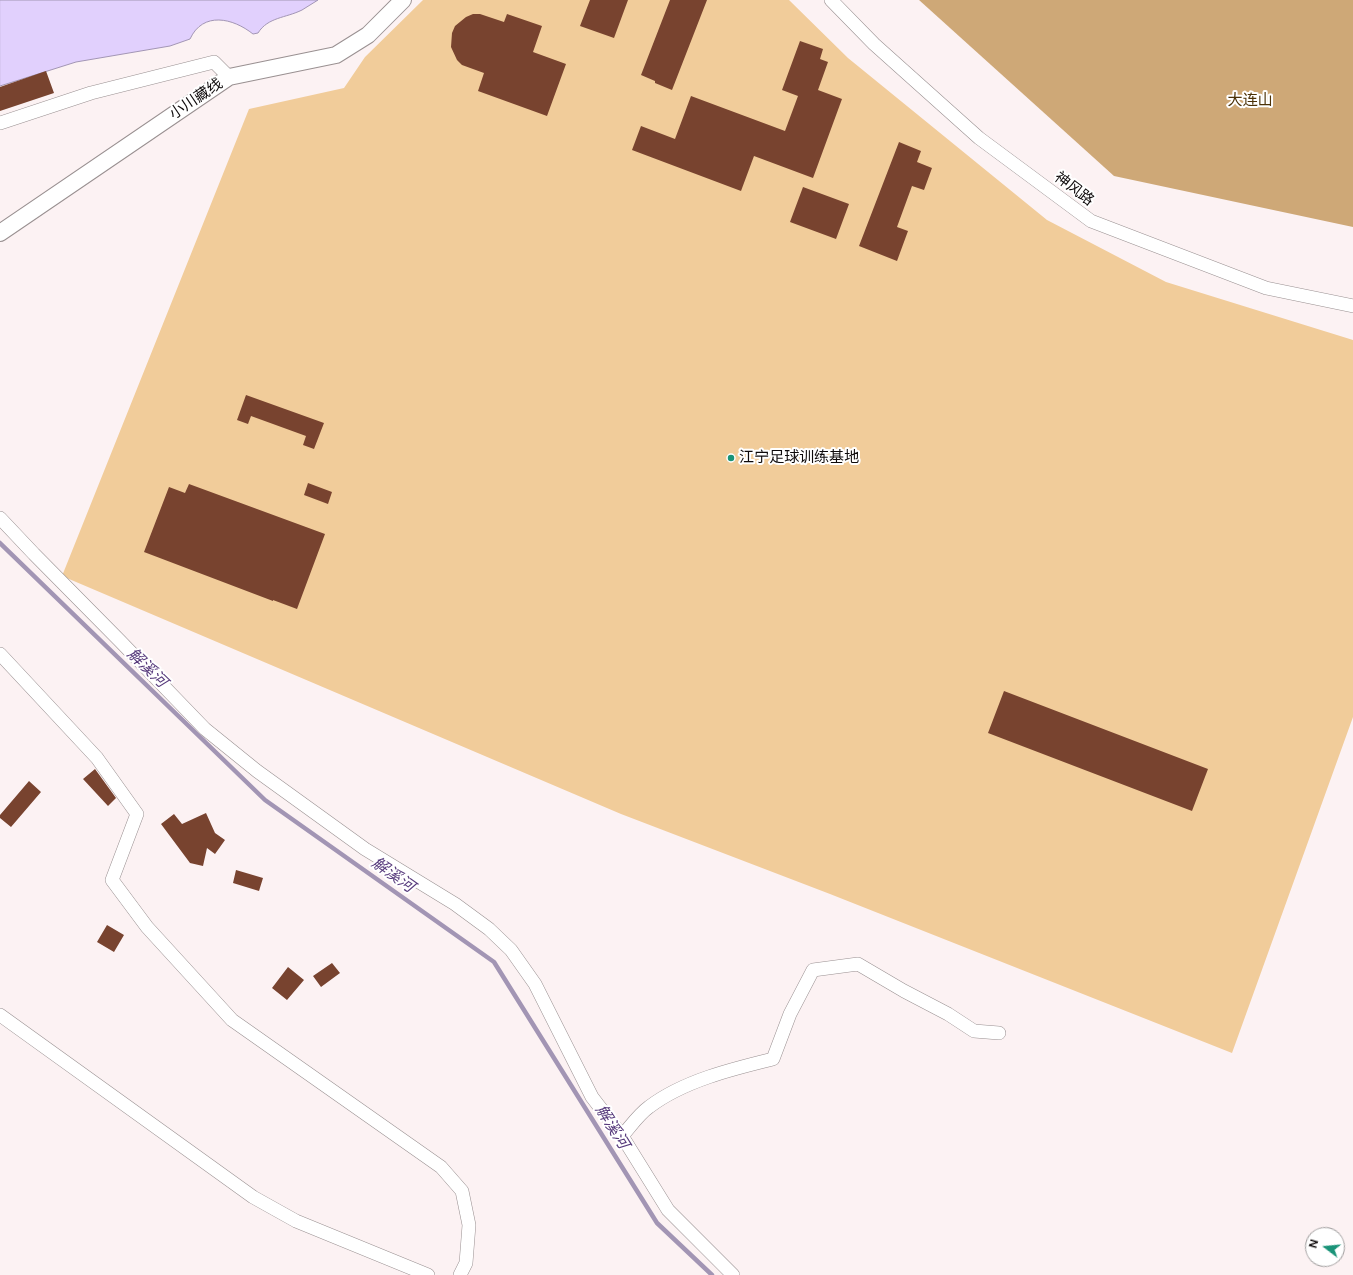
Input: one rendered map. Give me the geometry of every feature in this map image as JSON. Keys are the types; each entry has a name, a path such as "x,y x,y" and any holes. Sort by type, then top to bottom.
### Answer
{"street":[{"name":"小川藏线","path":"0,232 229,77 336,56 368,34 403,0"},
{"name":"神风路","path":"831,0 874,44 979,138 1091,221 1266,288 1353,306"},
{"path":"0,123 91,93 214,62 229,77"},
{"path":"0,518 205,729 256,771 365,849 455,904 489,929 511,950 535,984 592,1097 622,1136 668,1210 733,1275"},
{"path":"0,654 97,758 137,814 112,880 147,927 232,1020 441,1167 462,1191 469,1225 466,1264 460,1275"},
{"path":"622,1136 648,1107 684,1086 739,1067 774,1060 790,1014 813,970 858,964 974,1030 999,1033"},
{"path":"0,1015 253,1197 296,1221 428,1275"}],"shaded area":[{"path":"0,0 318,0 296,13 272,21 258,33 253,34 245,28 228,21 210,21 203,24 196,30 190,39 170,46 76,62 0,86"},
{"name":"江宁足球训练基地","path":"423,0 789,0 848,58 1047,220 1166,282 1353,340 1353,717 1232,1053 830,894 621,814 62,576 249,109 344,88 365,57"}],"green space":[{"name":"大连山","path":"919,0 1353,0 1353,227 1114,176"}],"building":[{"path":"590,0 628,0 614,38 580,26"},
{"path":"670,0 707,0 672,90 641,75"},
{"path":"473,14 480,14 504,22 507,14 542,26 533,52 566,64 547,116 478,91 484,73 462,65 457,60 451,47 452,33 455,26 466,17"},
{"path":"800,41 823,49 820,59 828,62 818,90 842,99 813,178 754,156 741,191 632,150 641,126 675,139 691,96 785,131 798,96 782,90"},
{"path":"46,71 54,93 0,111 0,87"},
{"path":"899,142 921,151 917,162 932,168 924,190 912,186 897,227 908,231 897,261 859,246"},
{"path":"803,187 849,204 836,239 790,222"},
{"path":"246,395 324,423 314,449 303,445 306,436 251,416 248,424 237,420"},
{"path":"308,483 332,492 328,504 304,495"},
{"path":"189,484 325,534 297,609 144,552 169,487 185,493"},
{"path":"1004,691 1208,769 1192,811 988,733"},
{"path":"95,769 116,798 108,806 83,779"},
{"path":"29,781 41,792 11,827 0,818 0,815"},
{"path":"206,813 215,833 225,840 215,854 207,848 203,866 190,863 161,824 174,814 182,824"},
{"path":"236,870 263,878 259,891 233,883"},
{"path":"107,925 124,935 114,952 97,942"},
{"path":"332,963 340,973 321,987 313,976"},
{"path":"288,967 304,980 287,1000 272,988"}],"waterway":[{"name":"解溪河","path":"0,543 265,800 494,962 657,1223 712,1275"}],"place":[{"name":"江宁足球训练基地","path":"731,458"}]}
